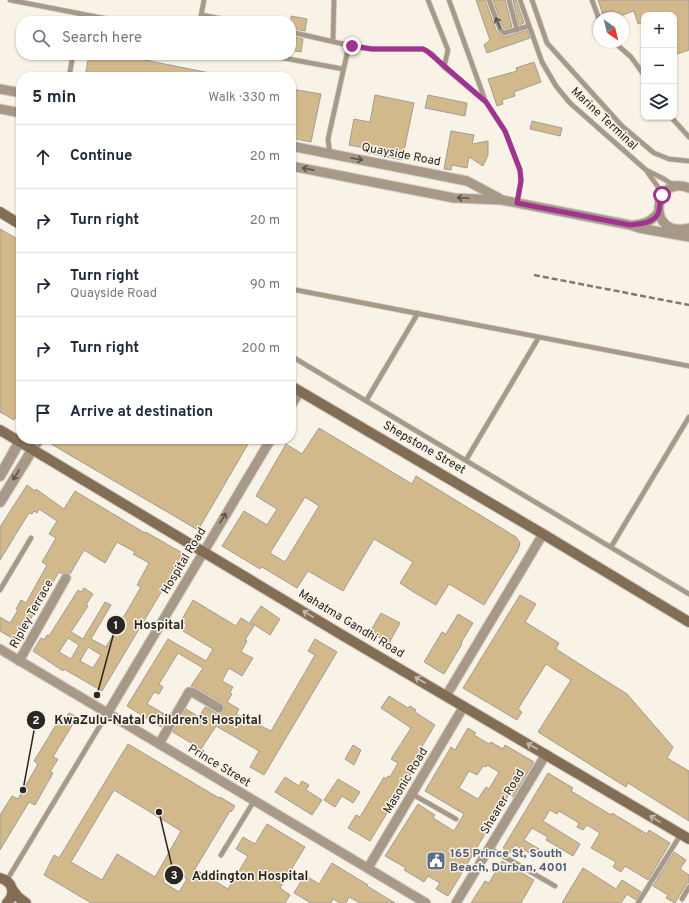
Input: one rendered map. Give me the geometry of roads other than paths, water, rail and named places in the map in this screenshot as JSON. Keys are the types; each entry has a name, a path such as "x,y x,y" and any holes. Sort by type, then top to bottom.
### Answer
{"main road":[{"path":"0,212 16,222"},
{"name":"Shepstone Street","path":"296,389 689,622"},
{"name":"Mahatma Gandhi Road","path":"0,430 16,438"},
{"name":"Mahatma Gandhi Road","path":"26,444 203,552 685,837"},
{"path":"6,882 11,898 8,903"},
{"path":"6,882 18,897 26,903"}],"street":[{"path":"0,89 16,92"},
{"path":"0,109 16,112"},
{"name":"Quayside Road","path":"296,147 467,181 502,200"},
{"name":"Quayside Road","path":"296,167 454,198 502,200 659,232 688,234"},
{"path":"686,186 674,187 662,195 659,201 659,212 665,224 688,234"},
{"path":"630,225 648,222 659,212"},
{"path":"659,232 673,228"},
{"path":"296,398 300,391"},
{"path":"0,476 18,444"},
{"path":"0,502 36,444"},
{"name":"Hospital Road","path":"108,714 268,444"},
{"path":"446,696 543,534"},
{"name":"Ripley Terrace","path":"20,661 66,578"},
{"name":"Prince Street","path":"0,649 426,903"},
{"path":"159,744 189,692 194,693 219,708"},
{"name":"Masonic Road","path":"368,868 464,706"},
{"name":"Shearer Road","path":"456,903 546,754"}],"lane":[{"path":"10,0 92,16"},
{"path":"204,0 202,15 207,16"},
{"path":"333,41 334,0"},
{"path":"428,0 448,50 444,67"},
{"path":"449,0 486,102 505,131 520,170 521,181 517,203"},
{"path":"489,0 502,32 506,34 529,26"},
{"path":"509,0 517,30"},
{"name":"Marine Terminal","path":"520,0 533,38 546,69 556,86 570,103 646,170 670,182 686,186"},
{"path":"532,0 547,43 622,126 654,153 669,159 689,161"},
{"path":"592,0 596,12"},
{"path":"296,33 372,49 423,49 432,54 444,67 486,102"},
{"path":"330,154 328,139 349,45"},
{"path":"621,48 631,57 641,70"},
{"path":"70,72 72,60"},
{"path":"294,60 343,69"},
{"path":"674,120 689,137"},
{"path":"646,170 658,187 659,201"},
{"path":"296,290 689,366"},
{"path":"366,401 418,313"},
{"path":"466,460 539,337"},
{"path":"296,359 689,594"},
{"path":"611,547 689,417"},
{"path":"0,590 31,538"},
{"name":"Hospital Road","path":"6,882 108,714"},
{"path":"412,794 456,819"},
{"path":"221,855 254,801"},
{"path":"638,903 685,837"},
{"path":"489,848 555,886"},
{"path":"682,899 689,887"}],"railway":[{"path":"534,275 689,305"}],"place":[{"name":"Hospital","path":"97,695"},
{"name":"KwaZulu-Natal Children’s Hospital","path":"23,790"},
{"name":"Addington Hospital","path":"159,812"},
{"name":"165 Prince St, South Beach, Durban, 4001","path":"436,861"}]}
